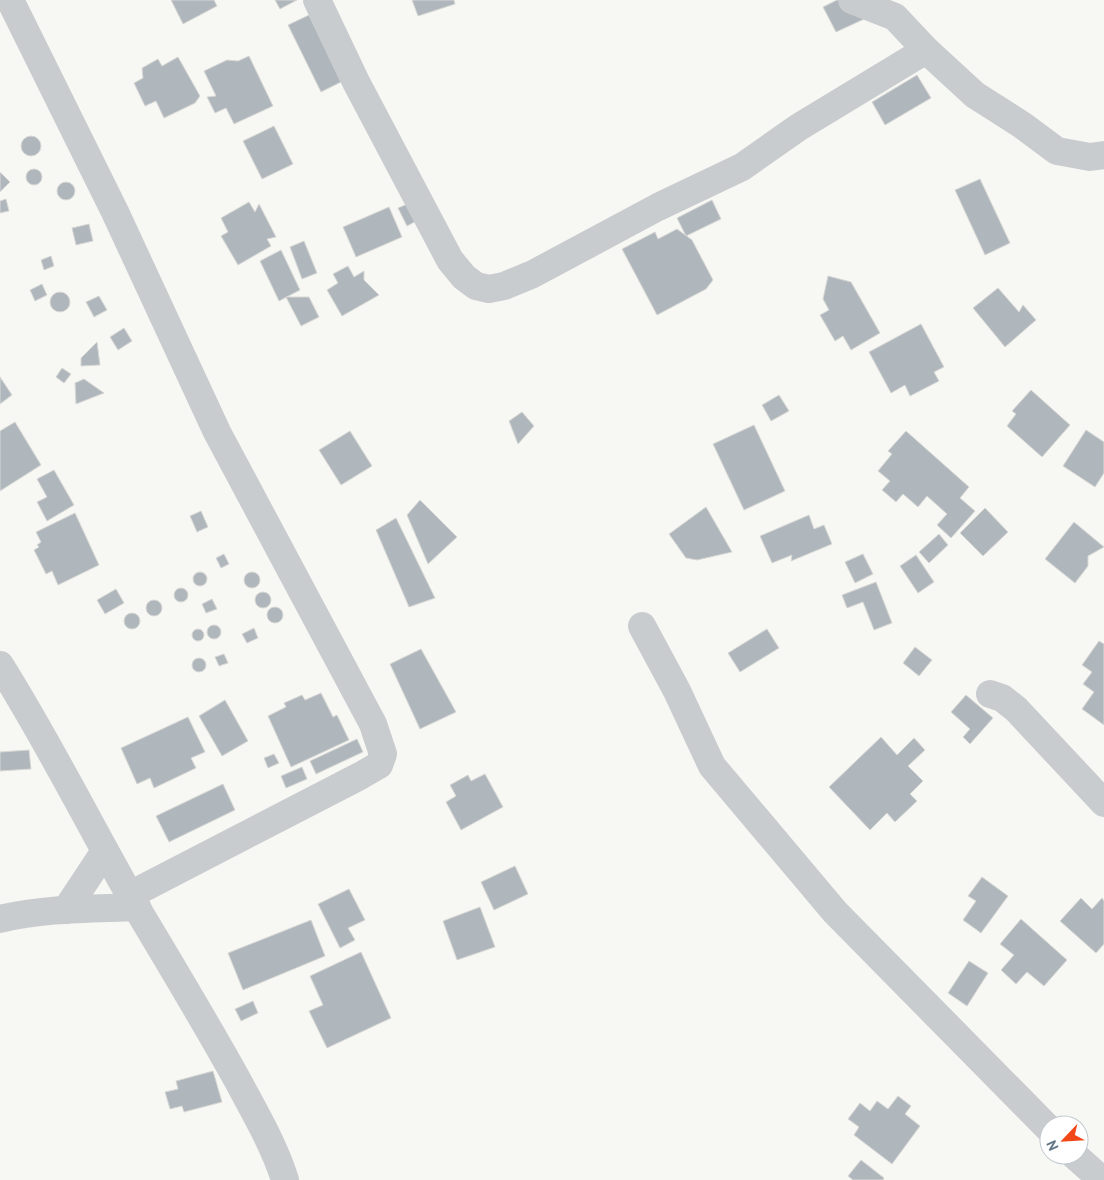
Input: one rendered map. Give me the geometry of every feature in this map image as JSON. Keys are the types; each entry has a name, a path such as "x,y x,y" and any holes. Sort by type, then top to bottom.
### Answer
{"street":[{"path":"0,919 16,915 134,901 379,765 383,754 372,724 217,432 116,212 10,0"},
{"path":"317,0 356,82 450,260 464,277 476,286 489,289 504,286 533,274 658,207 742,167 799,127 926,50"},
{"path":"852,0 895,18 975,96 1022,125 1057,151 1090,157 1104,155"},
{"path":"642,626 677,691 712,766 835,912 1039,1119"},
{"path":"0,665 21,698 105,851 214,1038 257,1117 285,1180"},
{"path":"990,694 1002,698 1016,709 1104,803"},
{"path":"66,910 105,851"},
{"path":"1085,1165 1102,1180"}],"building":[{"path":"171,0 214,0 217,6 183,24"},
{"path":"275,0 297,0 280,9"},
{"path":"412,0 454,0 455,4 418,16"},
{"path":"837,0 882,0 886,9 836,32 823,7"},
{"path":"309,15 341,82 321,92 288,25"},
{"path":"249,56 273,106 234,124 226,108 215,113 207,97 216,96 204,71 227,60 238,61"},
{"path":"178,57 200,96 195,103 164,118 156,101 145,106 134,83 143,78 142,68 158,59 162,66"},
{"path":"917,75 931,98 885,125 872,102"},
{"path":"274,126 293,164 262,179 243,141"},
{"path":"27,136 35,136 41,142 41,150 35,156 27,156 21,150 21,142"},
{"path":"34,169 42,177 34,185 26,177"},
{"path":"0,172 10,182 0,192"},
{"path":"980,179 1010,243 985,255 955,190"},
{"path":"66,182 72,185 75,191 72,197 66,200 60,197 57,191 60,185"},
{"path":"6,199 9,211 0,213 0,201"},
{"path":"712,200 721,219 686,236 677,218"},
{"path":"249,202 255,212 259,204 276,237 267,239 271,246 238,265 221,236 228,232 221,218"},
{"path":"410,203 420,219 407,226 398,208"},
{"path":"389,207 402,237 356,257 343,227"},
{"path":"89,224 93,241 76,245 72,228"},
{"path":"677,229 692,240 713,280 706,289 657,315 622,249 655,232 658,239"},
{"path":"304,241 317,273 302,279 290,247"},
{"path":"281,250 300,290 279,301 260,261"},
{"path":"51,256 54,266 44,270 41,260"},
{"path":"348,266 354,277 364,271 364,280 379,295 342,316 327,290 338,283 333,274"},
{"path":"828,276 851,282 880,333 851,350 843,336 835,341 820,315 829,310 823,299"},
{"path":"42,284 47,295 35,301 30,290"},
{"path":"998,288 1019,312 1023,305 1036,320 1005,347 973,308"},
{"path":"60,292 67,295 70,302 67,309 60,312 53,309 50,302 53,295"},
{"path":"99,296 107,310 94,317 86,302"},
{"path":"286,297 309,297 319,317 301,326"},
{"path":"921,324 944,367 934,372 939,381 910,396 905,385 891,393 869,352"},
{"path":"124,328 132,341 118,350 110,337"},
{"path":"97,342 100,365 81,366 81,358"},
{"path":"62,368 71,374 64,383 56,377"},
{"path":"0,377 12,395 0,404"},
{"path":"84,379 104,393 76,404 75,383"},
{"path":"1031,390 1070,425 1042,457 1007,426 1016,414 1012,411"},
{"path":"779,395 789,411 771,421 762,405"},
{"path":"522,412 534,426 518,444 509,421"},
{"path":"15,422 41,465 0,491 0,431"},
{"path":"754,425 785,491 744,510 713,444"},
{"path":"1086,430 1104,442 1104,473 1095,487 1063,466"},
{"path":"350,431 372,466 341,485 319,450"},
{"path":"906,431 969,487 960,498 975,511 951,538 937,525 947,514 927,496 918,507 903,494 896,502 882,490 890,481 878,471 892,454 888,451"},
{"path":"54,470 74,505 47,521 37,502 47,497 37,479"},
{"path":"420,500 457,537 428,564 407,515"},
{"path":"706,507 732,552 697,560 686,558 669,534"},
{"path":"985,508 1008,532 983,556 960,533"},
{"path":"201,511 208,527 197,532 190,516"},
{"path":"75,513 99,565 58,585 52,571 46,574 34,550 39,547 37,545 41,542 36,532"},
{"path":"809,515 814,529 824,525 832,544 791,561 792,555 772,563 760,536"},
{"path":"396,518 435,598 409,607 376,530"},
{"path":"1074,522 1104,547 1088,556 1088,566 1075,583 1045,559"},
{"path":"939,534 948,545 929,563 919,552"},
{"path":"224,554 229,564 221,568 216,558"},
{"path":"863,554 873,574 855,583 845,562"},
{"path":"916,555 934,582 918,593 900,566"},
{"path":"197,572 203,572 207,579 203,586 197,586 193,582 193,576"},
{"path":"252,572 258,574 260,580 258,586 252,588 246,586 244,580 246,574"},
{"path":"876,582 892,623 874,630 863,602 847,608 842,595"},
{"path":"178,588 184,588 188,595 184,602 178,602 174,598 174,592"},
{"path":"116,589 124,603 105,614 97,600"},
{"path":"260,592 266,592 271,597 269,606 260,608 255,603 255,597"},
{"path":"212,599 217,609 206,613 202,604"},
{"path":"154,600 160,602 162,608 160,614 154,616 148,614 146,608 148,602"},
{"path":"275,607 283,615 275,623 267,615"},
{"path":"132,613 140,621 132,629 124,621"},
{"path":"211,625 217,625 221,632 217,639 211,639 207,635 207,629"},
{"path":"254,628 258,638 247,643 242,634"},
{"path":"200,629 203,630 203,640 196,641 193,640 192,633 193,630"},
{"path":"767,629 779,648 740,672 728,653"},
{"path":"1099,641 1104,644 1104,725 1082,709 1094,692 1083,684 1092,672 1082,665"},
{"path":"915,647 932,660 919,676 903,663"},
{"path":"421,649 456,712 420,729 390,664"},
{"path":"224,654 228,663 219,666 215,657"},
{"path":"196,658 202,658 206,665 202,672 196,672 192,668 192,662"},
{"path":"321,693 333,717 337,715 349,740 291,767 268,716 286,707 284,703 302,695 305,700"},
{"path":"966,695 993,718 970,744 963,737 970,729 951,712"},
{"path":"225,700 248,741 222,756 199,716"},
{"path":"188,717 205,752 191,758 196,768 154,788 150,778 137,784 121,748"},
{"path":"881,737 897,755 914,738 925,750 908,766 923,781 910,794 917,801 895,822 887,813 870,830 829,787"},
{"path":"357,739 363,752 316,774 310,761"},
{"path":"29,750 31,769 0,771 0,752"},
{"path":"274,754 279,763 268,768 264,758"},
{"path":"302,767 307,779 286,788 281,776"},
{"path":"485,774 503,807 461,830 446,802 456,796 450,785 468,775 471,781"},
{"path":"223,784 235,810 169,842 156,816"},
{"path":"515,866 528,894 494,910 481,882"},
{"path":"982,877 1008,896 981,933 963,920 976,901 968,896"},
{"path":"349,889 365,920 348,928 355,940 340,948 318,904"},
{"path":"1081,898 1092,909 1102,898 1104,901 1104,944 1096,953 1060,921"},
{"path":"480,907 495,947 457,960 443,921"},
{"path":"1021,919 1067,960 1044,986 1027,972 1016,984 1001,970 1014,955 1000,944"},
{"path":"311,920 325,956 243,990 228,953"},
{"path":"361,952 391,1018 327,1048 309,1011 323,1005 310,976"},
{"path":"969,961 988,973 967,1006 948,993"},
{"path":"253,1001 258,1013 241,1021 235,1009"},
{"path":"213,1071 222,1102 184,1112 182,1106 170,1109 165,1092 178,1089 176,1081"},
{"path":"898,1096 911,1106 905,1114 920,1126 892,1164 854,1135 859,1127 848,1119 860,1103 870,1111 877,1101 888,1109"},
{"path":"861,1160 884,1178 883,1180 853,1180 848,1176"}]}
